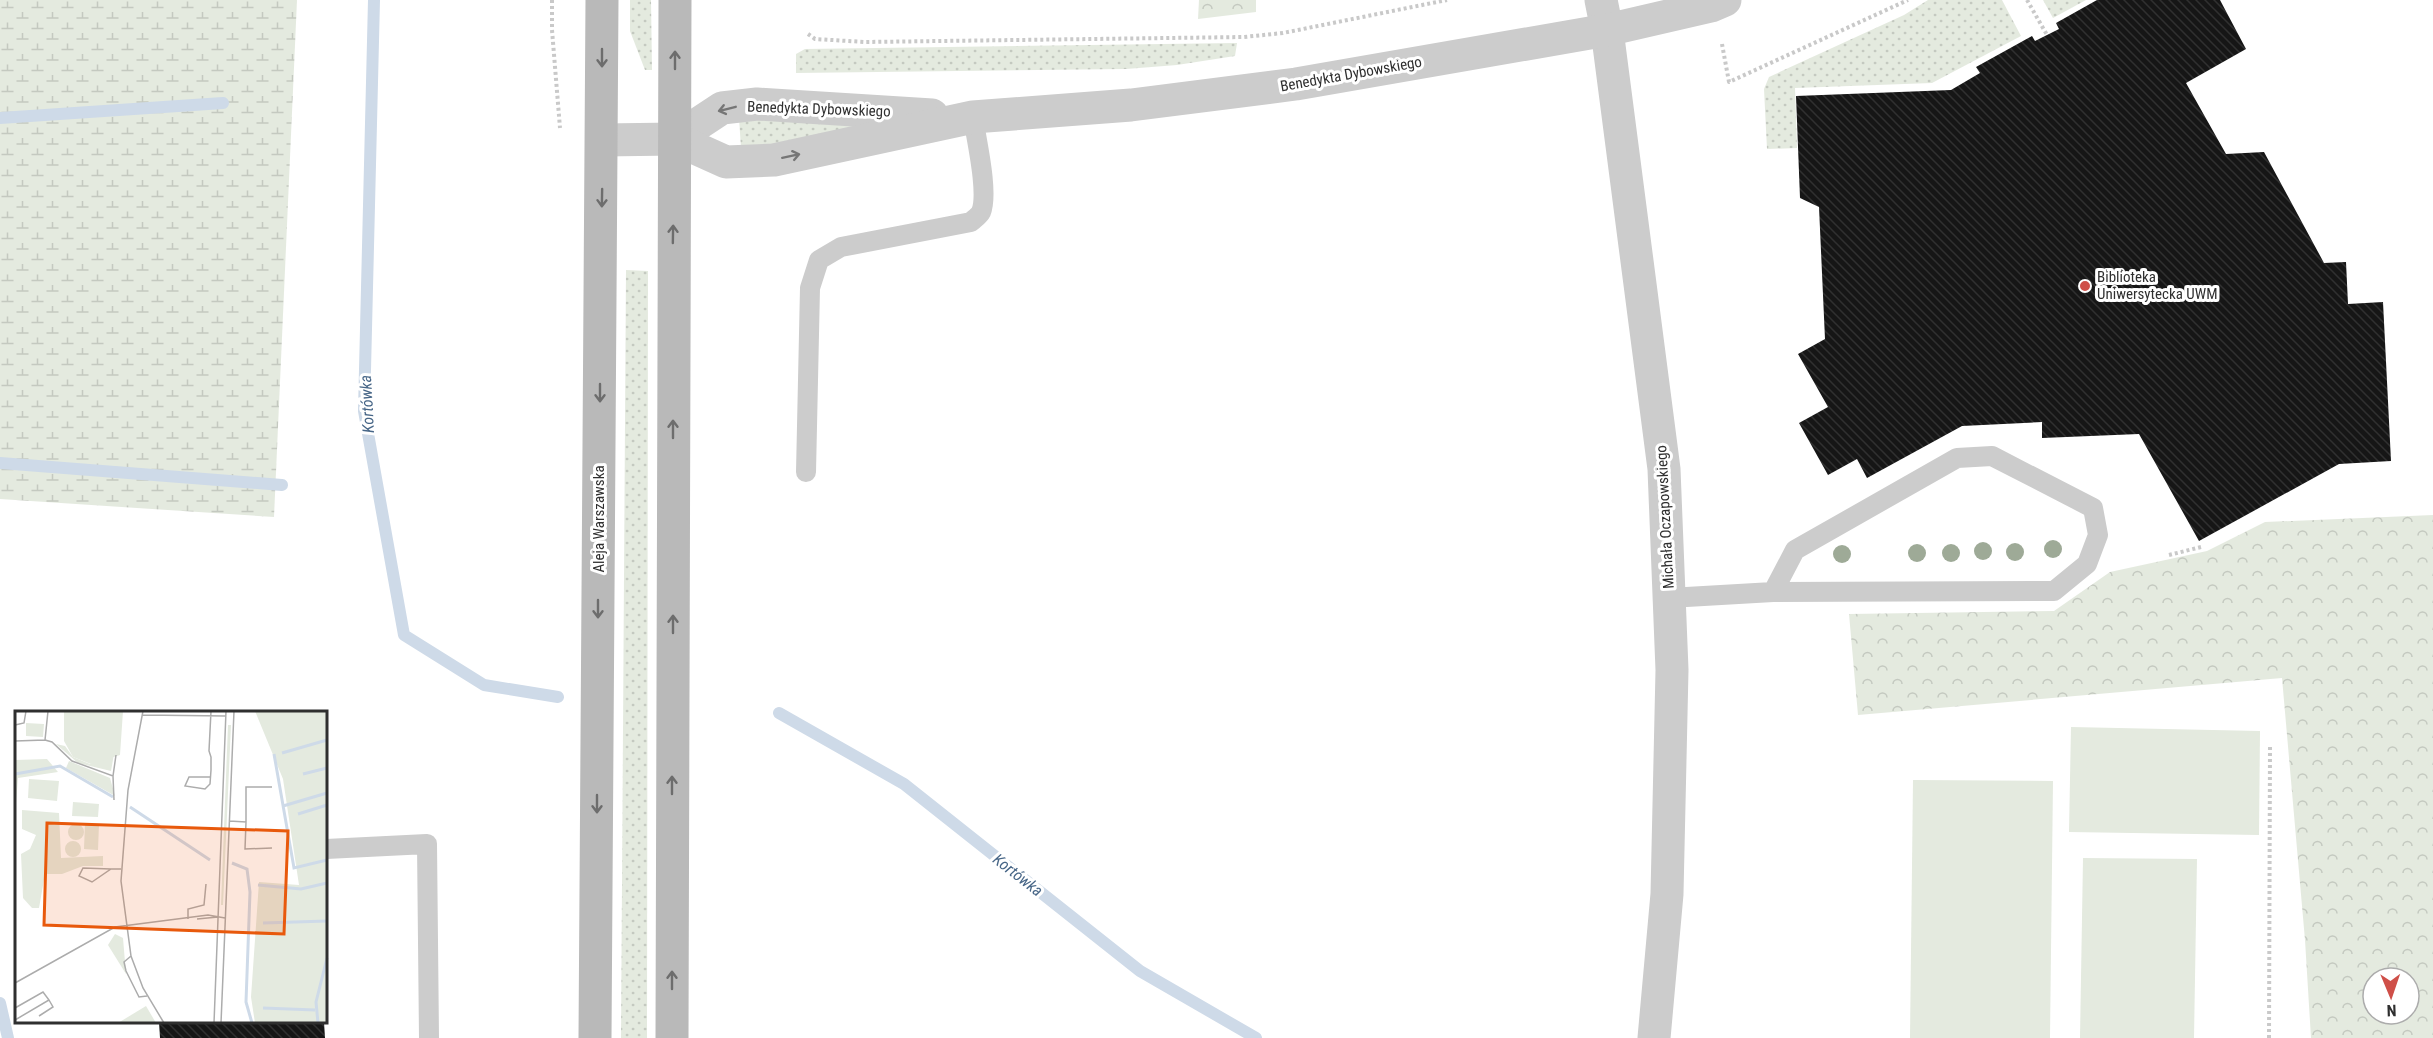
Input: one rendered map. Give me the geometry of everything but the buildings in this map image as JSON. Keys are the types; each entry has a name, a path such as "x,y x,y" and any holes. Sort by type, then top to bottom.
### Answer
{"main road":[{"name":"Aleja Warszawska","path":"595,1038 603,140 602,0"},
{"path":"672,1038 675,0"}],"street":[{"name":"Benedykta Dybowskiego","path":"675,140 722,108 757,104 973,117 1131,105 1296,84 1604,15 1711,6 1725,0"},
{"name":"Michała Oczapowskiego","path":"1604,15 1664,469 1672,670 1667,894 1654,1038"},
{"name":"Benedykta Dybowskiego","path":"603,140 675,140 726,162 774,160 973,117"}],"lane":[{"path":"806,472 810,288 819,260 841,247 971,222 980,213 983,199 973,117"},
{"path":"1669,598 1773,592 2054,591 2087,564 2098,535 2093,508 1992,456 1957,458 1795,550 1773,592"},
{"path":"327,849 427,844 429,1038"}],"path":[{"path":"808,34 815,39 865,42 1244,37 1283,33 1447,0"},
{"path":"1721,37 1728,82 1908,0"},
{"path":"2027,0 2047,35"},
{"path":"2169,555 2201,547"},
{"path":"2269,1038 2271,745"}],"green space":[{"path":"0,0 297,0 274,517 0,499"},
{"path":"630,0 651,0 652,70 645,70 630,31"},
{"path":"1199,0 1256,0 1256,12 1198,19"},
{"path":"1928,0 2002,0 2021,36 1932,83 1795,88 1797,148 1767,149 1764,89 1769,77 1904,15"},
{"path":"2043,0 2086,0 2053,18"},
{"path":"1237,43 1235,56 1177,65 1126,69 796,73 796,54 805,49"},
{"path":"739,118 930,126 741,148"},
{"path":"626,270 648,271 647,1038 621,1038"},
{"path":"2433,515 2433,1038 2311,1038 2305,940 2282,678 1858,715 1849,614 2054,611 2110,572 2207,551 2265,522"},
{"path":"2071,727 2260,731 2259,835 2069,832"},
{"path":"1913,780 2053,781 2050,1038 1910,1038"},
{"path":"2083,858 2197,859 2194,1038 2080,1038"}],"waterway":[{"name":"Kortówka","path":"374,0 364,411 404,635 484,685 558,697"},
{"path":"0,118 223,103"},
{"path":"0,463 282,485"},
{"name":"Kortówka","path":"779,713 904,784 1140,971 1256,1038"},
{"path":"0,1003 8,1038"}],"place":[{"name":"Biblioteka Uniwersytecka UWM","path":"2085,286"}]}
